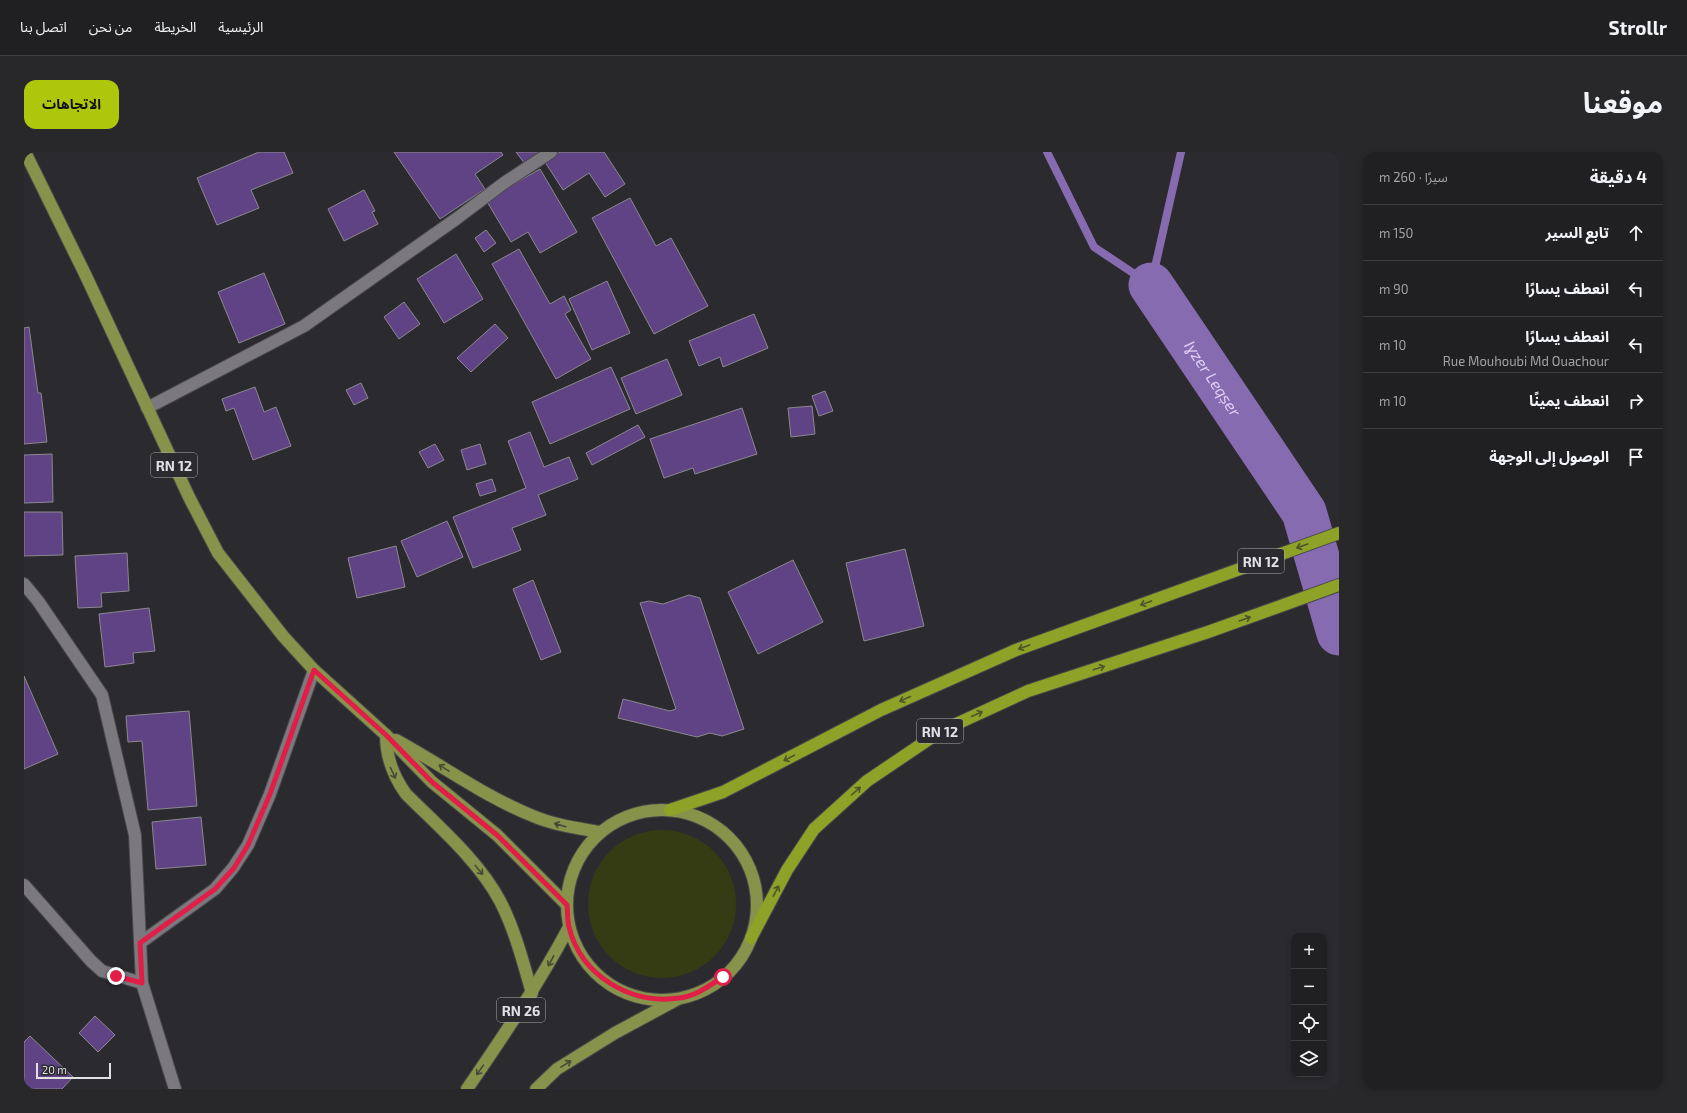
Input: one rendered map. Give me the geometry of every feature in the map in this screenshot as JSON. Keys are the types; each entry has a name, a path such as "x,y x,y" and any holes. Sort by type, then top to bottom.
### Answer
{"highway":[{"name":"RN 12","path":"670,810 723,792 881,710 1016,650 1339,533"},
{"name":"RN 12","path":"751,938 787,870 814,829 867,781 941,731 1028,691 1208,632 1339,585"}],"main road":[{"name":"RN 12","path":"25,152 86,276 189,497 218,552 282,636 314,670 386,735 432,782 497,835 567,905"},
{"name":"RN 12","path":"386,735 430,759 504,804 534,817 566,827 599,832"},
{"path":"386,735 388,760 392,772 399,784 406,794 468,857 486,878 500,900 511,924 532,993"},
{"path":"536,1089 557,1069 615,1034 680,998 703,990 723,977 740,960 751,938 757,910 754,881 742,854 723,832 698,817 670,810 647,811 625,817 599,832 579,857 570,878 566,898 569,927 580,953 598,976 622,991 651,999 680,998"},
{"name":"RN 26","path":"467,1089 532,993 569,927"}],"street":[{"path":"148,408 304,326 504,183 551,152"},
{"path":"24,584 38,600 102,695 135,835 142,983 175,1089"},
{"path":"140,943 215,889 234,868 248,845 270,794 314,670"},
{"path":"24,885 91,961 102,971 142,983"}],"green space":[{"path":"662,830 683,833 697,839 709,847 719,857 727,869 733,883 736,904 733,925 727,939 719,951 709,961 697,969 683,975 662,978 641,975 627,969 615,961 605,951 597,939 591,925 588,904 591,883 597,869 605,857 615,847 627,839 641,833"}],"building":[{"path":"259,152 284,152 293,173 251,190 259,208 217,225 197,178"},
{"path":"394,152 501,152 503,155 475,174 485,189 440,219"},
{"path":"516,152 541,152 525,164"},
{"path":"560,152 604,152 625,184 605,197 589,173 563,190 545,162"},
{"path":"540,169 577,232 540,253 528,232 511,242 486,200"},
{"path":"364,190 375,211 372,212 378,224 344,241 328,209"},
{"path":"630,198 656,246 671,238 708,306 654,334 592,218"},
{"path":"486,230 496,243 484,252 475,238"},
{"path":"519,249 550,304 564,296 571,310 565,314 591,359 556,379 492,264"},
{"path":"456,254 483,299 444,323 417,279"},
{"path":"264,273 285,324 239,343 218,292"},
{"path":"607,281 630,333 592,350 569,299"},
{"path":"404,302 420,324 399,339 384,317"},
{"path":"754,314 768,348 723,367 720,357 699,366 689,341"},
{"path":"495,324 508,338 471,372 457,358"},
{"path":"29,327 38,393 41,393 47,442 24,444 24,328"},
{"path":"667,359 682,395 636,414 621,378"},
{"path":"611,367 630,409 550,444 532,402"},
{"path":"361,383 368,398 354,405 346,390"},
{"path":"255,387 264,412 276,407 291,446 253,460 234,408 226,411 222,399"},
{"path":"825,391 833,411 819,416 812,396"},
{"path":"812,406 815,434 791,437 788,408"},
{"path":"742,408 757,454 695,474 693,468 664,478 650,439"},
{"path":"638,425 645,437 592,465 586,453"},
{"path":"530,432 544,467 569,457 578,479 538,495 546,515 512,528 521,550 473,568 453,517 526,488 508,441"},
{"path":"435,444 444,460 428,468 419,452"},
{"path":"480,444 486,464 467,470 461,450"},
{"path":"52,454 53,502 24,503 24,455"},
{"path":"492,479 496,491 480,496 476,484"},
{"path":"24,512 62,512 63,555 24,556"},
{"path":"447,521 463,557 417,577 401,541"},
{"path":"396,546 405,587 357,598 348,558"},
{"path":"905,549 924,626 864,641 846,563"},
{"path":"127,553 129,591 101,593 102,607 78,608 75,556"},
{"path":"793,560 823,622 758,654 728,592"},
{"path":"533,580 561,652 541,660 513,589"},
{"path":"689,595 700,598 744,729 722,736 710,733 697,737 618,718 623,699 670,711 676,709 640,603 649,601 663,604"},
{"path":"149,608 155,651 133,653 134,663 105,667 99,614"},
{"path":"24,676 58,754 24,769"},
{"path":"189,711 197,806 148,810 142,741 128,742 126,716"},
{"path":"201,817 206,865 156,869 152,822"},
{"path":"95,1016 115,1035 98,1052 79,1033"},
{"path":"30,1036 73,1077 62,1089 24,1089 24,1042"}],"waterway":[{"name":"Iɣzer Leqṣer","path":"1047,152 1094,247 1151,285 1181,152"},
{"name":"Iɣzer Leqṣer","path":"1151,285 1304,512 1339,633"}],"route":[{"path":"116,976 142,983 140,943 215,889 234,868 248,845 270,794 314,670 386,735 432,782 497,835 567,905 569,927 580,953 598,976 622,991 651,999 680,998 703,990 723,977"}]}
